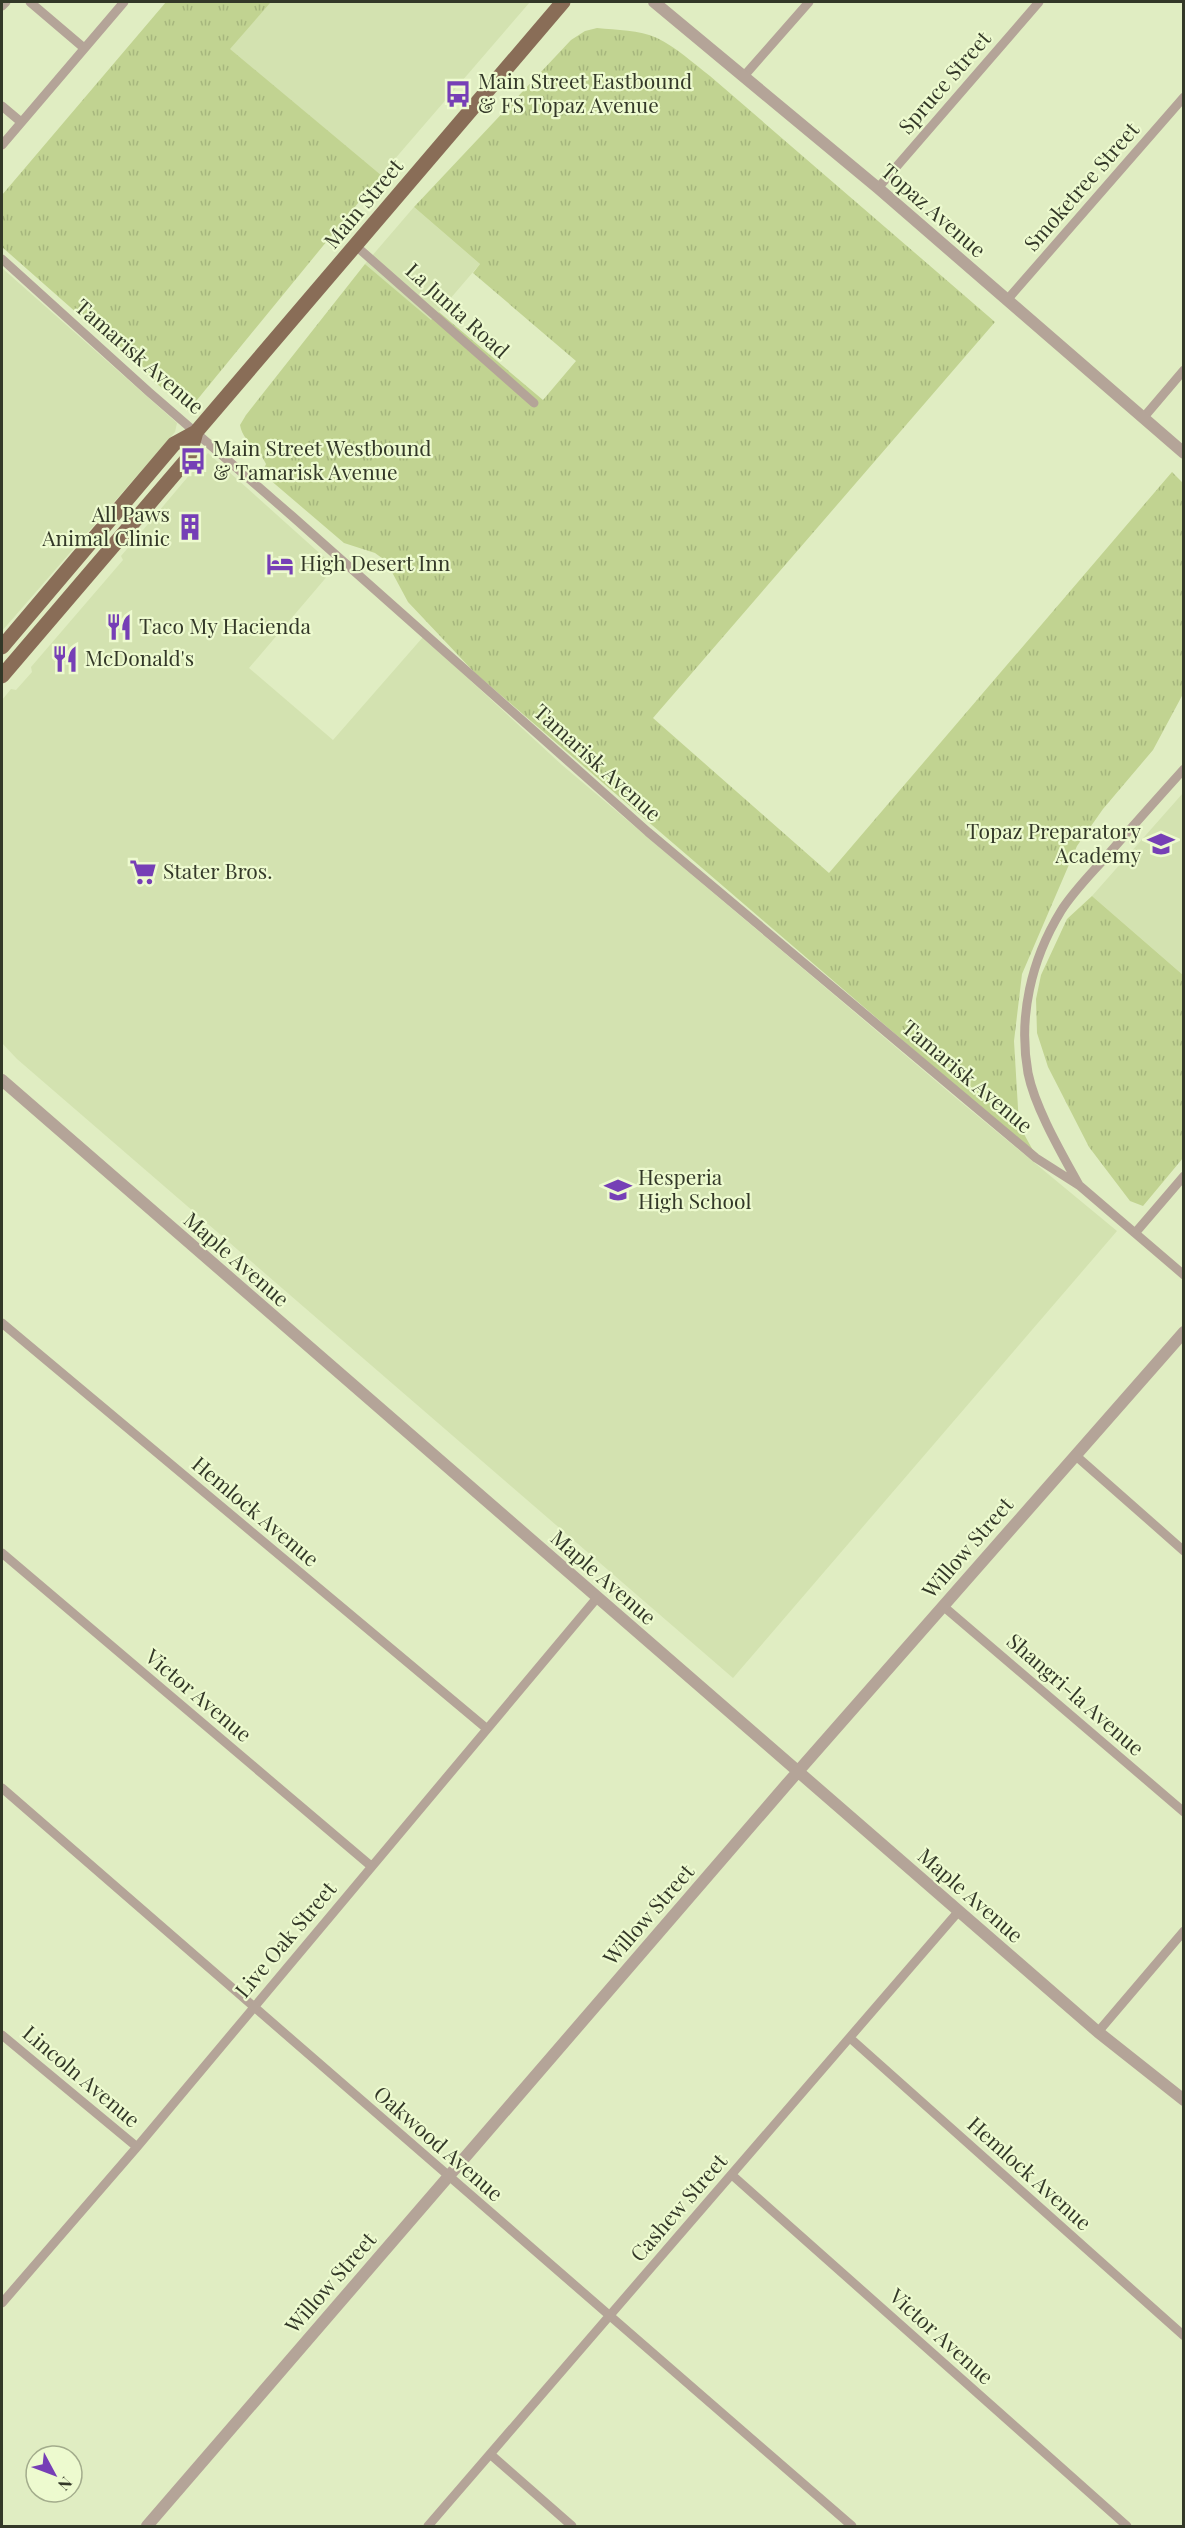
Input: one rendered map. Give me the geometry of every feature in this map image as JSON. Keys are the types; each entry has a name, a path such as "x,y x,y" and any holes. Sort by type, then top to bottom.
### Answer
{"main road":[{"name":"Main Street","path":"2,647 174,444 196,432 563,2"},
{"name":"Main Street","path":"5,672 189,456 196,432"},
{"path":"5,672 7,652 37,615 37,605"}],"street":[{"path":"2,6 6,2"},
{"path":"30,2 84,48"},
{"path":"2,145 124,2"},
{"name":"Topaz Avenue","path":"654,2 878,188 1184,453"},
{"path":"744,76 809,2"},
{"name":"Spruce Street","path":"878,188 1038,2"},
{"name":"Smoketree Street","path":"1007,300 1184,97"},
{"path":"2,106 21,122"},
{"name":"La Junta Road","path":"356,246 534,403"},
{"name":"Tamarisk Avenue","path":"2,259 648,832 1036,1158 1080,1186 1184,1275"},
{"path":"1144,417 1184,370"},
{"path":"1080,1186 1052,1135 1029,1075 1024,1037 1025,1005 1038,958 1061,911 1184,769"},
{"name":"Maple Avenue","path":"2,1080 958,1912 1098,2032 1184,2100"},
{"path":"1136,1232 1184,1176"},
{"name":"Hemlock Avenue","path":"2,1323 486,1728"},
{"name":"Willow Street","path":"147,2526 798,1771 1184,1332"},
{"path":"1075,1455 1184,1551"},
{"name":"Victor Avenue","path":"2,1553 371,1866"},
{"name":"Live Oak Street","path":"3,2298 137,2147 596,1599"},
{"name":"Shangri-la Avenue","path":"943,1606 1184,1812"},
{"name":"Oakwood Avenue","path":"2,1788 608,2317 852,2526"},
{"name":"Cashew Street","path":"428,2526 958,1912"},
{"path":"1098,2032 1184,1931"},
{"name":"Lincoln Avenue","path":"2,2035 137,2147"},
{"name":"Hemlock Avenue","path":"850,2038 1184,2337"},
{"name":"Victor Avenue","path":"732,2175 1127,2526"},
{"path":"490,2454 572,2526"}],"shaded area":[{"path":"271,2 530,2 381,175 229,49"},
{"path":"414,207 480,264 431,321 365,264"},
{"path":"2,268 177,423 175,432 2,631"},
{"name":"Hesperia High School","path":"208,453 335,567 249,668 333,740 423,637 562,765 1117,1231 733,1678 17,1059 2,1043 2,700 11,689 16,690 32,672 31,667 123,560 121,556"},
{"name":"Topaz Preparatory Academy","path":"1183,793 1183,975 1092,896"}],"green space":[{"path":"166,2 271,2 230,49 381,175 188,411 2,247 2,195"},
{"path":"597,28 643,33 657,38 678,51 995,322 653,718 829,873 1172,472 1183,483 1183,694 1153,750 1103,809 1077,846 1022,974 1014,1041 1019,1125 1035,1154 475,673 408,602 386,561 375,553 344,543 262,473 266,464 242,431 240,425 246,415 365,264 431,320 439,312 543,400 576,361 473,273 480,264 414,207 571,40 585,31"},
{"path":"1092,896 1183,975 1183,1158 1143,1206 1130,1201 1089,1147 1048,1067 1037,1033 1036,999 1041,975 1067,919"}],"place":[{"name":"Main Street Eastbound & FS Topaz Avenue","path":"458,94"},
{"name":"Main Street Westbound & Tamarisk Avenue","path":"193,461"},
{"name":"All Paws Animal Clinic","path":"190,527"},
{"name":"High Desert Inn","path":"280,564"},
{"name":"Taco My Hacienda","path":"119,627"},
{"name":"McDonald's","path":"65,659"},
{"name":"Topaz Preparatory Academy","path":"1161,844"},
{"name":"Stater Bros.","path":"143,872"},
{"name":"Hesperia High School","path":"618,1190"}]}
